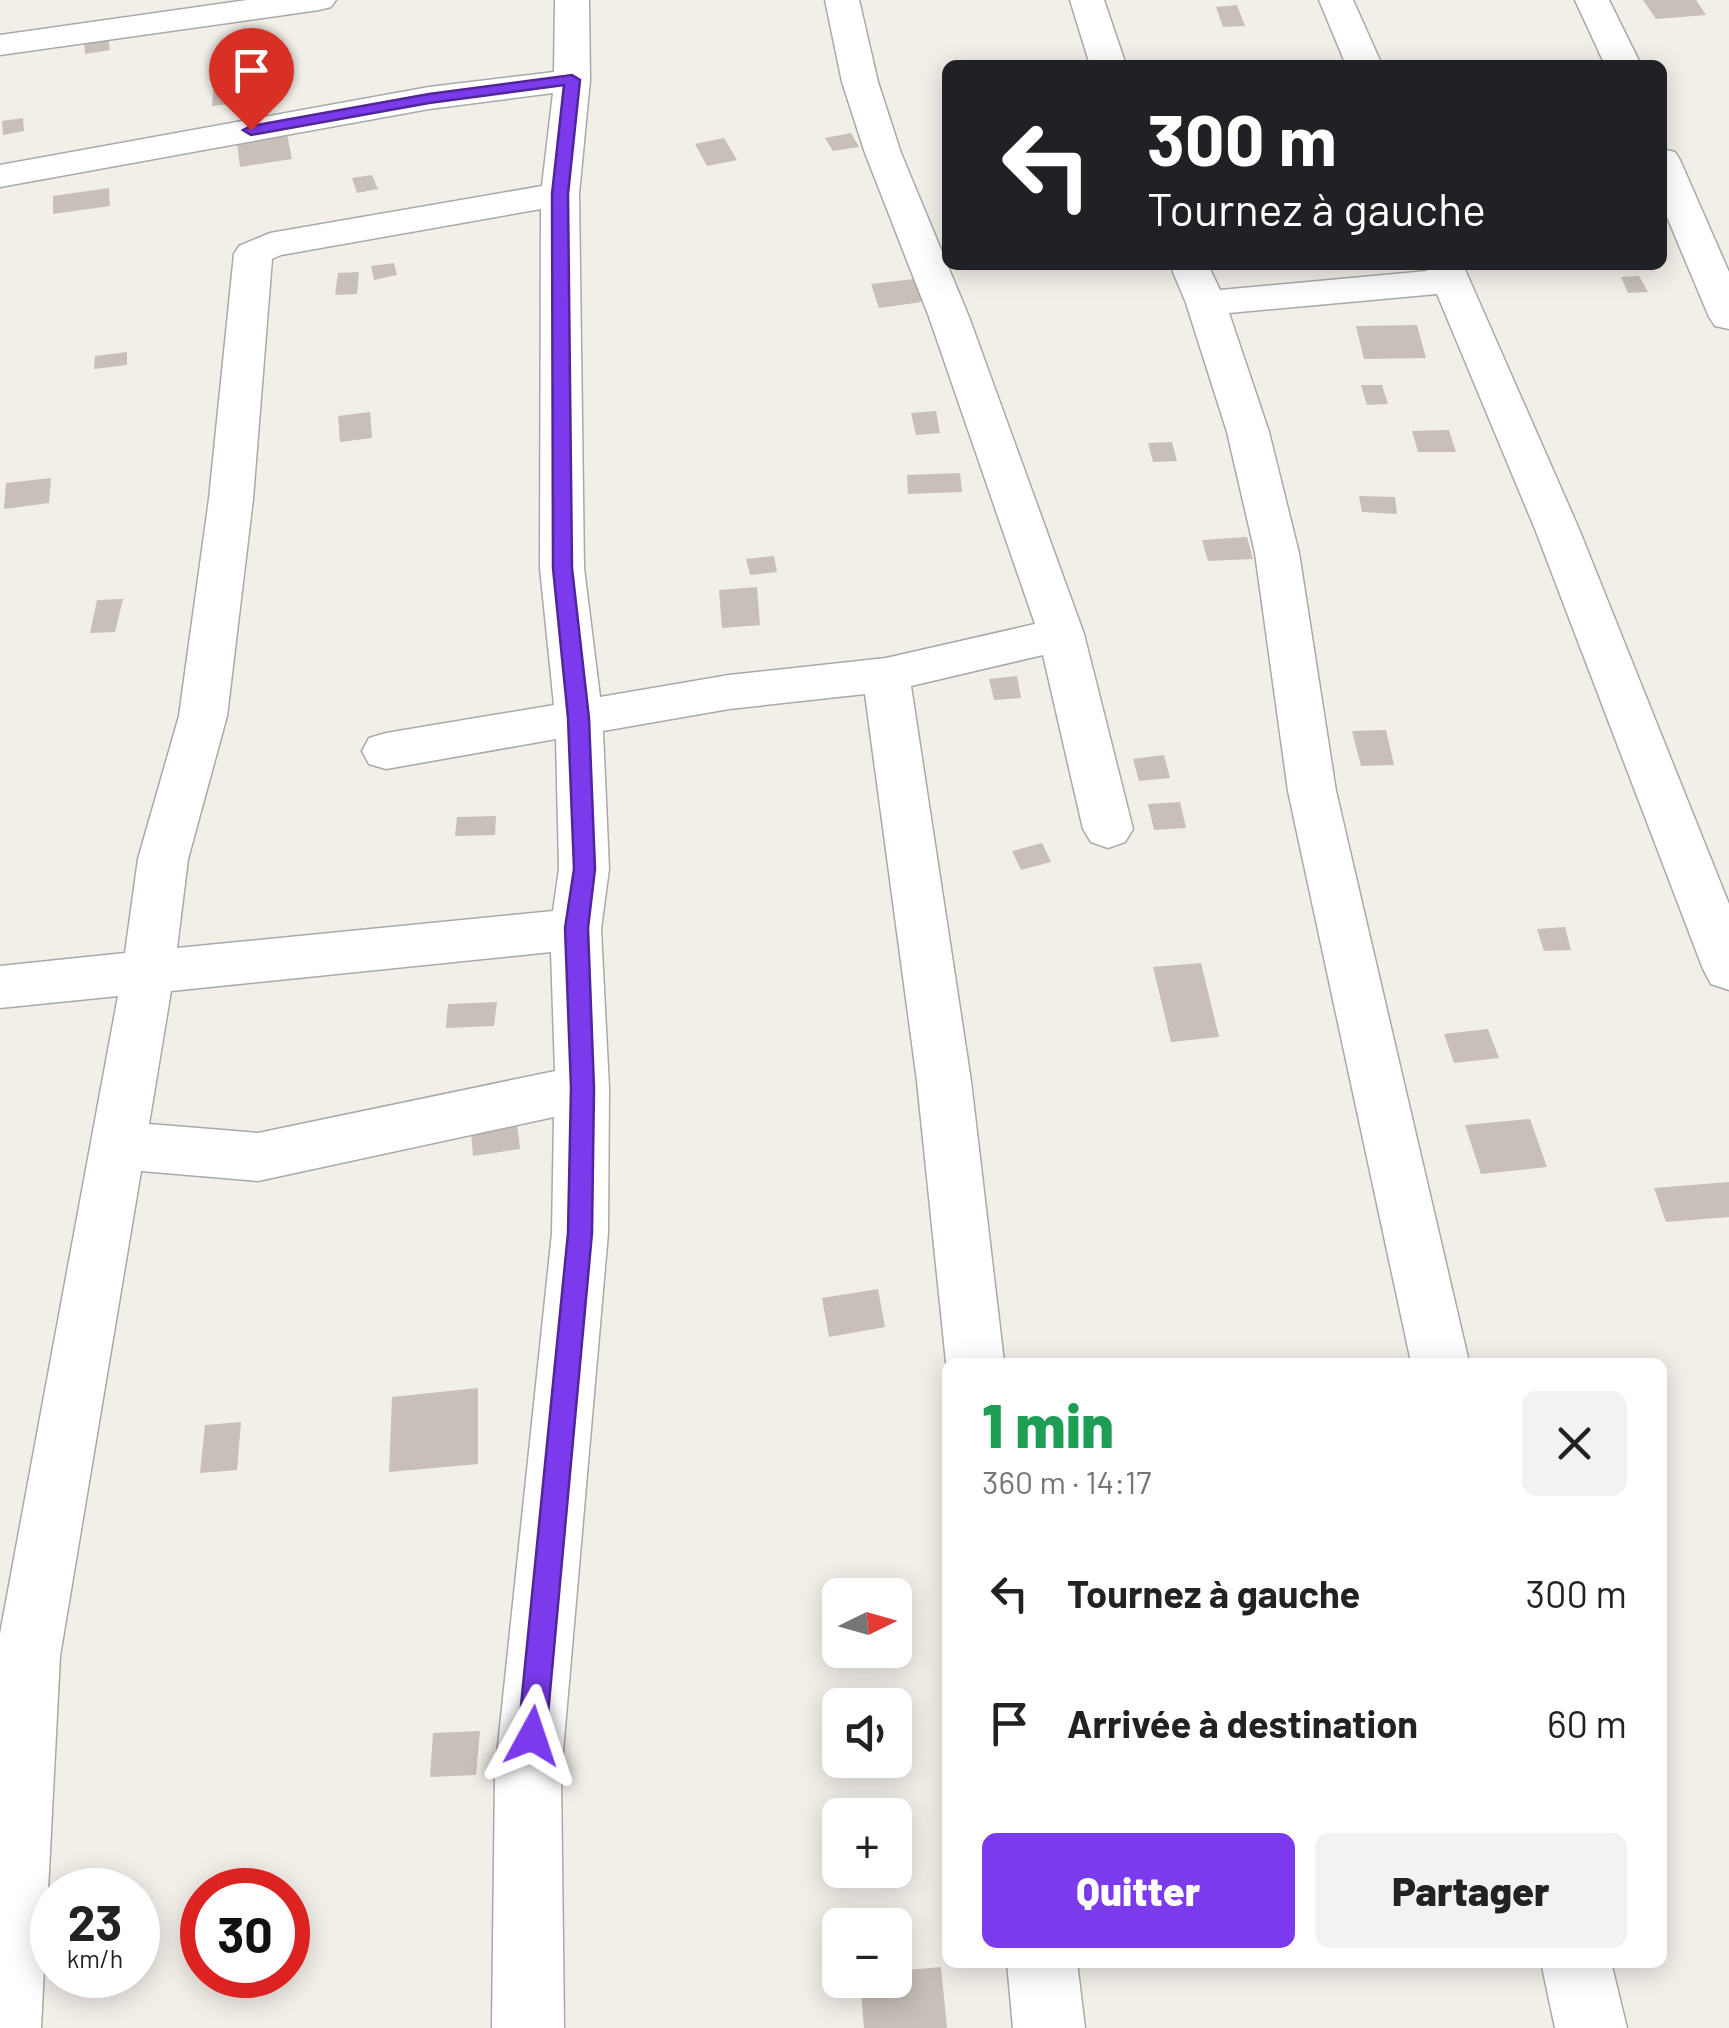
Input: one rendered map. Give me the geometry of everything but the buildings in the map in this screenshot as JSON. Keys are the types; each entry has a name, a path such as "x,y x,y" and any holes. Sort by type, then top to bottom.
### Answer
{"street":[{"path":"0,45 319,0"},
{"path":"528,2028 528,1774 580,1233 582,1088 576,928 584,869 578,718 562,568 560,194 572,80 572,0"},
{"path":"842,0 860,82 884,153 949,317 1061,634 1108,829"},
{"path":"1087,0 1106,60"},
{"path":"1336,0 1362,60"},
{"path":"1592,0 1621,60"},
{"path":"0,176 429,98 572,80"},
{"path":"1667,172 1729,318"},
{"path":"5,2028 28,1656 148,974 162,859 204,716 231,499 252,254 270,245 560,194"},
{"path":"1439,1358 1312,791 1277,553 1248,432 1197,284 1448,273 1557,529 1729,969"},
{"path":"386,751 729,692 886,675 1061,634"},
{"path":"886,675 944,1081 976,1358"},
{"path":"0,987 576,928"},
{"path":"117,1147 258,1157 582,1088"},
{"path":"1043,1968 1049,2028"},
{"path":"1577,1968 1591,2028"}],"route":[{"path":"251,130 429,98 572,80 560,194 562,568 578,718 584,869 576,928 582,1088 580,1233 532,1736"}]}
